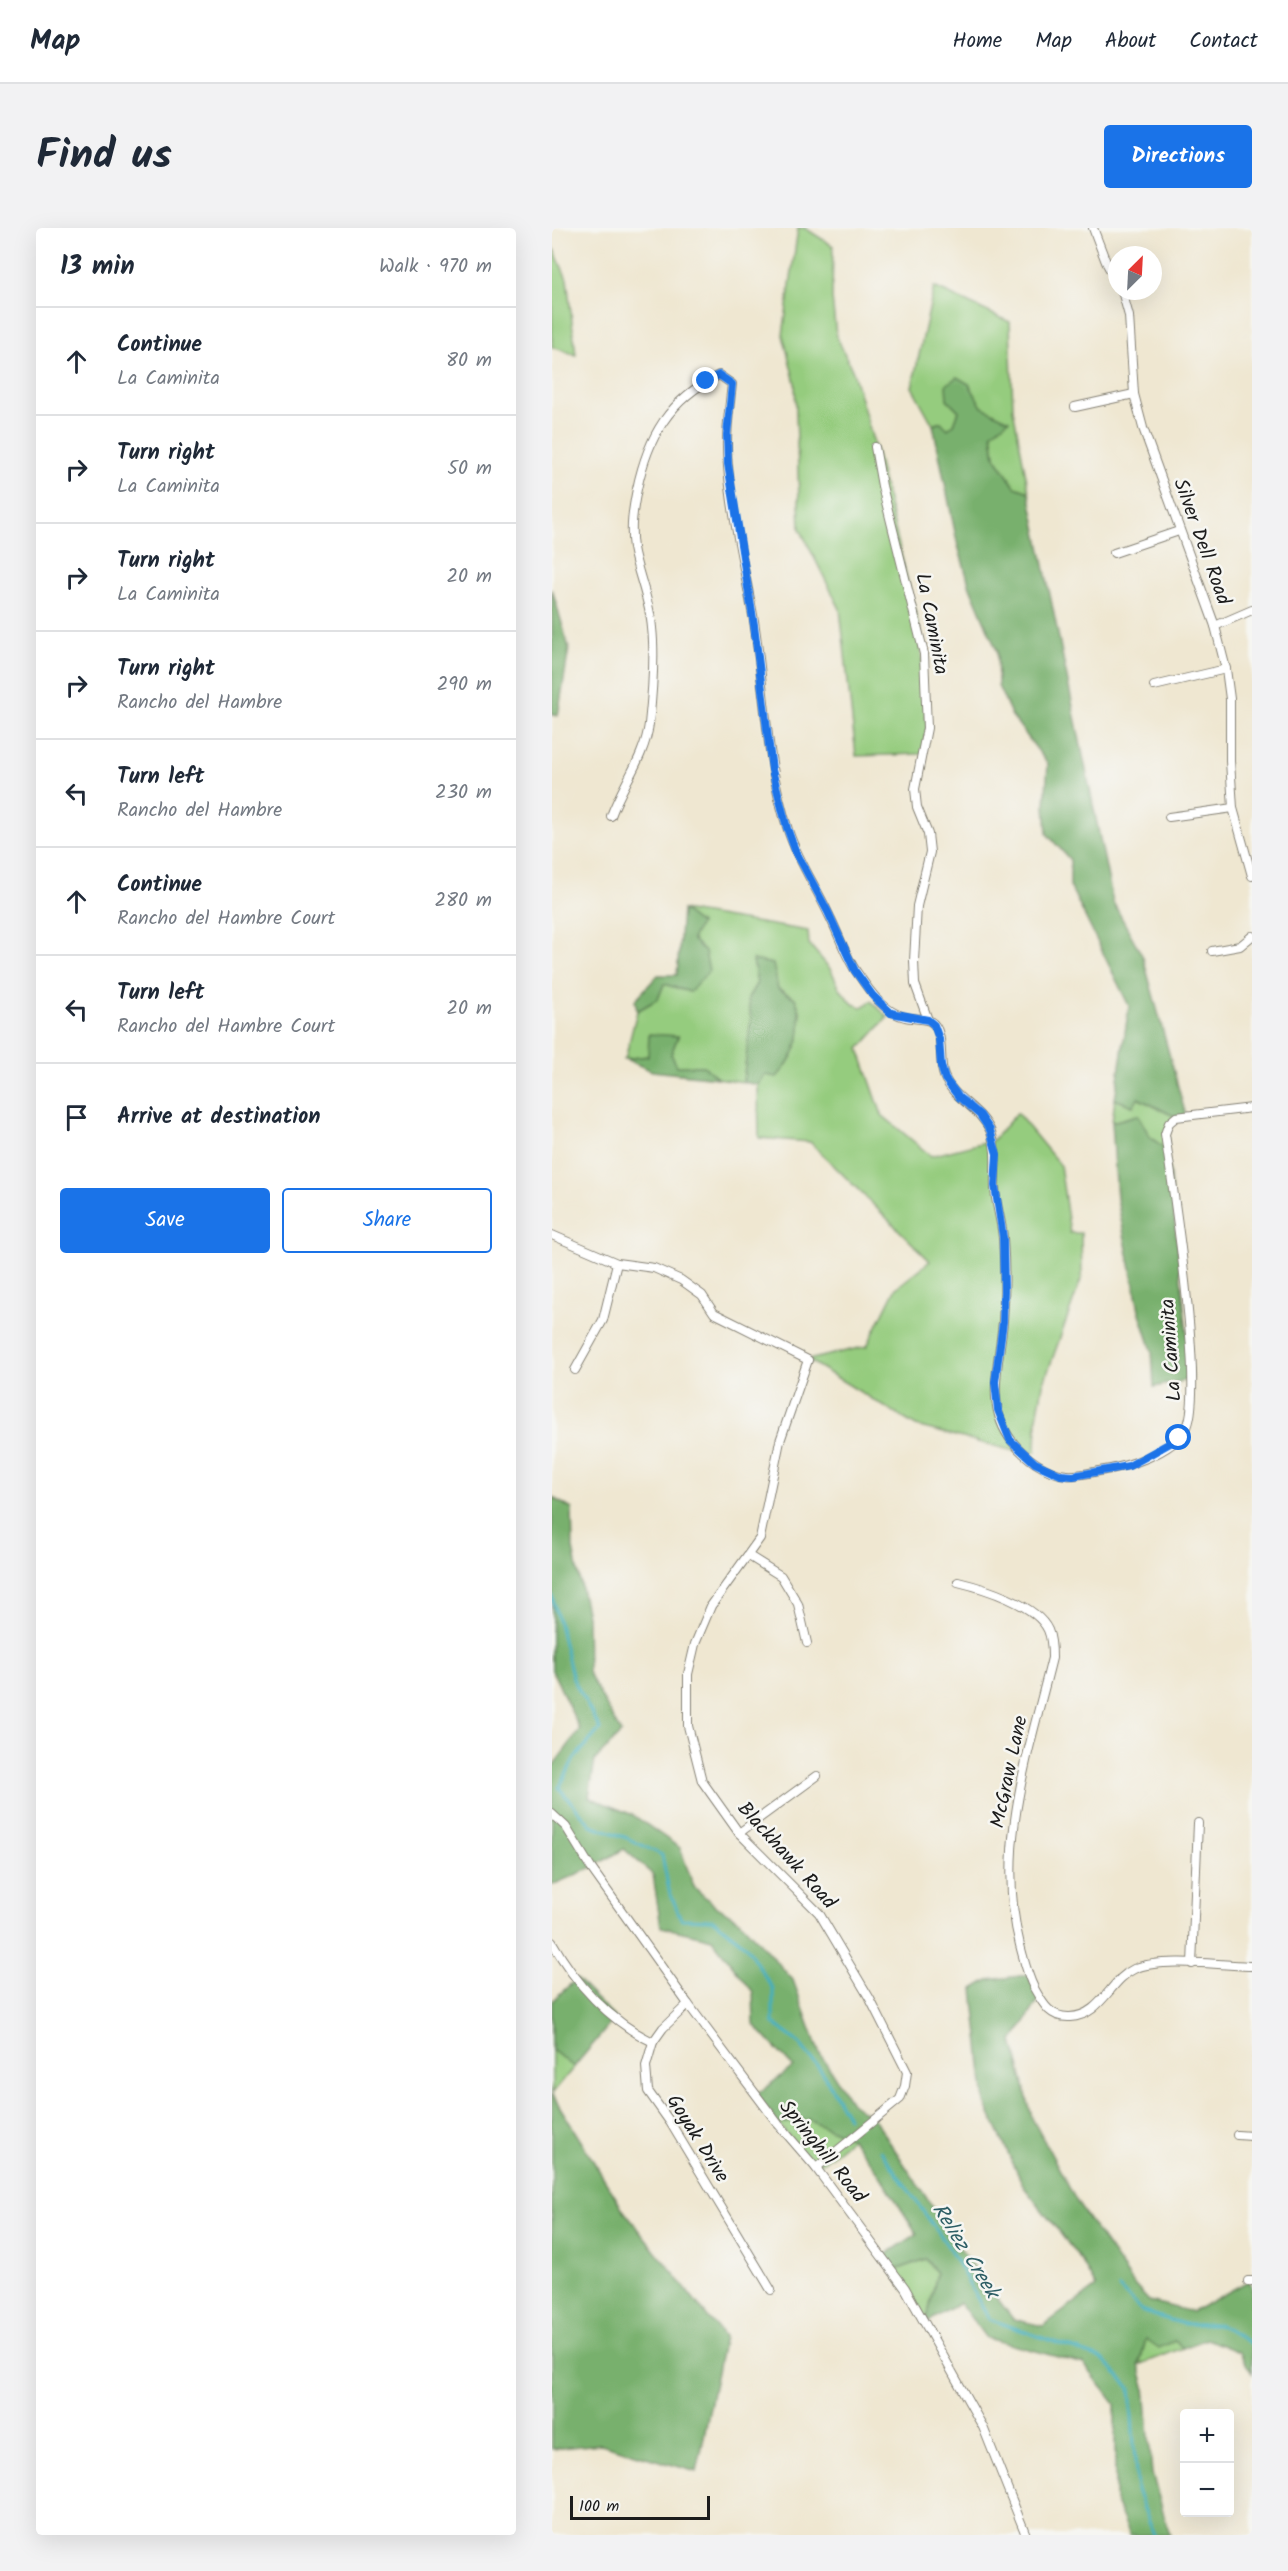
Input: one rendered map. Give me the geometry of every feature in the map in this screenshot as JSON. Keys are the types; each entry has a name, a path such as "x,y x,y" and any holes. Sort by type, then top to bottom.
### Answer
{"street":[{"path":"1093,228 1108,266"},
{"name":"Silver Dell Road","path":"1125,300 1129,316 1134,394 1143,428 1215,626 1226,669 1233,808 1252,876"},
{"path":"611,816 624,782 647,739 649,722 653,630 631,529 640,472 652,437 665,418 687,396 706,381 719,375 732,384 727,435 728,464 754,625 772,770 795,850 828,912 855,971 873,996 891,1013 928,1020"},
{"path":"1075,407 1134,394"},
{"name":"La Caminita","path":"875,447 882,486 924,654 927,728 915,789 917,807 928,834 930,852 916,906 915,984 928,1020 934,1025 939,1039 941,1066 945,1079 959,1097 980,1115 990,1130 997,1154 995,1186 1003,1237 1004,1290 1003,1322 995,1382 998,1410 1010,1440 1035,1463 1061,1475 1073,1476 1129,1466 1179,1438 1188,1427 1193,1397 1189,1328 1165,1134 1169,1123 1176,1117 1252,1108"},
{"path":"1114,553 1179,531"},
{"path":"1215,626 1252,610"},
{"path":"1154,686 1226,669"},
{"path":"1169,817 1233,808"},
{"path":"1212,951 1240,946 1252,936"},
{"path":"552,1235 617,1263 603,1320 575,1370"},
{"name":"Blackhawk Road","path":"617,1263 654,1268 681,1280 702,1296 714,1313 808,1360 780,1441 766,1520 760,1538 711,1606 695,1644 688,1674 688,1726 702,1781 739,1833 819,1913 870,1999 907,2072 900,2099 816,2168"},
{"path":"749,1556 781,1575 798,1604 807,1643"},
{"name":"McGraw Lane","path":"958,1582 986,1588 1029,1611 1047,1628 1051,1640 1052,1658 1016,1804 1010,1866 1013,1920 1028,1975 1044,2005 1055,2015 1071,2017 1086,2013 1096,2006 1123,1976 1136,1968 1159,1963 1252,1966"},
{"path":"739,1833 817,1776"},
{"name":"Springhill Road","path":"552,1814 566,1827 591,1868 688,2004 767,2109 816,2168 905,2288 983,2427 1026,2535"},
{"path":"1192,1964 1198,1823"},
{"path":"552,1942 567,1968 592,1996 634,2033 653,2042"},
{"name":"Goyak Drive","path":"688,2004 663,2028 653,2042 646,2066 648,2091 670,2122 771,2290"},
{"path":"1237,2135 1252,2136"}],"green space":[{"path":"798,228 805,228 833,246 832,298 836,335 853,372 875,447 920,632 927,728 922,754 856,756 840,609 800,529 795,383 783,335"},
{"path":"552,245 567,279 576,355 552,347"},
{"path":"934,287 1010,322 1013,409 1029,492 1015,487 995,457 992,433 1008,420 982,407 969,384 947,399 959,411 954,424 947,430 941,422 933,425 912,387"},
{"path":"957,377 969,384 982,407 1009,420 992,433 995,457 1015,487 1029,492 1113,902 1143,957 1186,1116 1176,1117 1138,1098 1133,1106 1115,1099 1129,1006 1070,886 1070,860 1047,834 1045,805 1048,764 1012,716 998,686 997,651 970,587 957,542 933,425 941,422 948,429 954,424 959,411 947,399 946,385"},
{"path":"552,589 569,648 558,716 552,715"},
{"path":"682,910 808,931 809,944 831,970 840,989 853,1004 862,1007 871,1001 888,1017 859,1049 882,1115 931,1156 993,1140 1017,1113 1060,1165 1070,1233 1081,1233 1082,1277 1043,1385 1037,1417 1036,1452 1014,1451 916,1426 808,1360 867,1346 895,1289 930,1261 810,1142 759,1138 758,1085 765,1074 798,1043 801,1013 795,998 778,989 753,960 757,983 748,998 751,1019 743,1082 717,1078 704,1066 677,1067 671,1054 678,1037 648,1056 625,1059 637,1011 658,999 664,984 690,992 705,952 692,939 700,924"},
{"path":"682,910 700,924 692,939 705,952 709,971 690,992 664,984 658,999 637,1011 635,1000 658,975 677,975"},
{"path":"753,960 773,964 778,989 795,998 800,1020 798,1040 790,1059 777,1077 765,1075 758,1085 743,1082 751,1019 748,998 757,983"},
{"path":"649,1034 678,1036 671,1054 677,1066 704,1066 717,1078 652,1071 625,1059 648,1056"},
{"path":"1137,1098 1176,1117 1169,1123 1167,1150 1150,1137 1138,1115 1112,1122 1115,1099 1133,1106"},
{"path":"1138,1115 1150,1137 1167,1150 1192,1379 1154,1387 1152,1351 1139,1310 1117,1199 1112,1122"},
{"path":"552,1497 572,1509 573,1549 587,1616 588,1672 621,1733 595,1760 589,1797 633,1815 680,1848 694,1887 714,1905 739,1920 793,1980 819,2052 851,2103 875,2120 965,2256 1013,2319 1043,2326 1096,2287 1081,2260 1024,2187 985,2103 973,1989 988,1980 1028,1975 1040,1998 1013,2041 1032,2118 1078,2204 1135,2286 1149,2301 1192,2312 1248,2281 1252,2288 1252,2373 1239,2352 1207,2339 1183,2348 1175,2341 1159,2348 1146,2339 1139,2365 1145,2386 1152,2474 1170,2535 1130,2535 1115,2500 1115,2404 1084,2364 986,2338 960,2303 926,2323 937,2273 926,2259 893,2271 882,2257 917,2234 876,2169 852,2139 808,2119 778,2124 756,2095 793,2067 754,2025 753,1992 712,1939 661,1927 653,1875 624,1849 591,1868 552,1885 552,1767 580,1730 552,1670"},
{"path":"576,1979 615,2018 574,2067 552,2050 552,2001"},
{"path":"552,2050 574,2067 552,2094"},
{"path":"552,2094 624,2211 724,2337 697,2472 601,2444 552,2449"},
{"path":"808,2119 852,2139 816,2168 778,2124"},
{"path":"926,2259 937,2273 926,2323 893,2271"},
{"path":"1146,2339 1175,2341 1183,2348 1139,2365"}],"waterway":[{"name":"Reliez Creek","path":"552,1596 573,1679 600,1729 574,1759 559,1788 591,1825 627,1838 662,1855 669,1890 681,1919 713,1920 745,1945 773,1989 773,2023 800,2044 823,2073 848,2118"},
{"name":"Reliez Creek","path":"881,2151 949,2248 989,2319 1103,2359 1130,2388 1137,2490 1154,2535"},
{"path":"1119,2288 1143,2312 1184,2324 1218,2324 1252,2344"}],"route":[{"path":"706,381 719,375 732,384 727,435 731,494 754,625 772,770 795,850 828,912 855,971 873,996 891,1013 907,1018 928,1020 934,1025 939,1039 941,1066 945,1079 959,1097 980,1115 990,1130 997,1154 995,1186 1003,1237 1004,1290 1003,1322 995,1382 998,1410 1010,1440 1035,1463 1061,1475 1073,1476 1129,1466 1167,1447 1179,1438"}]}
